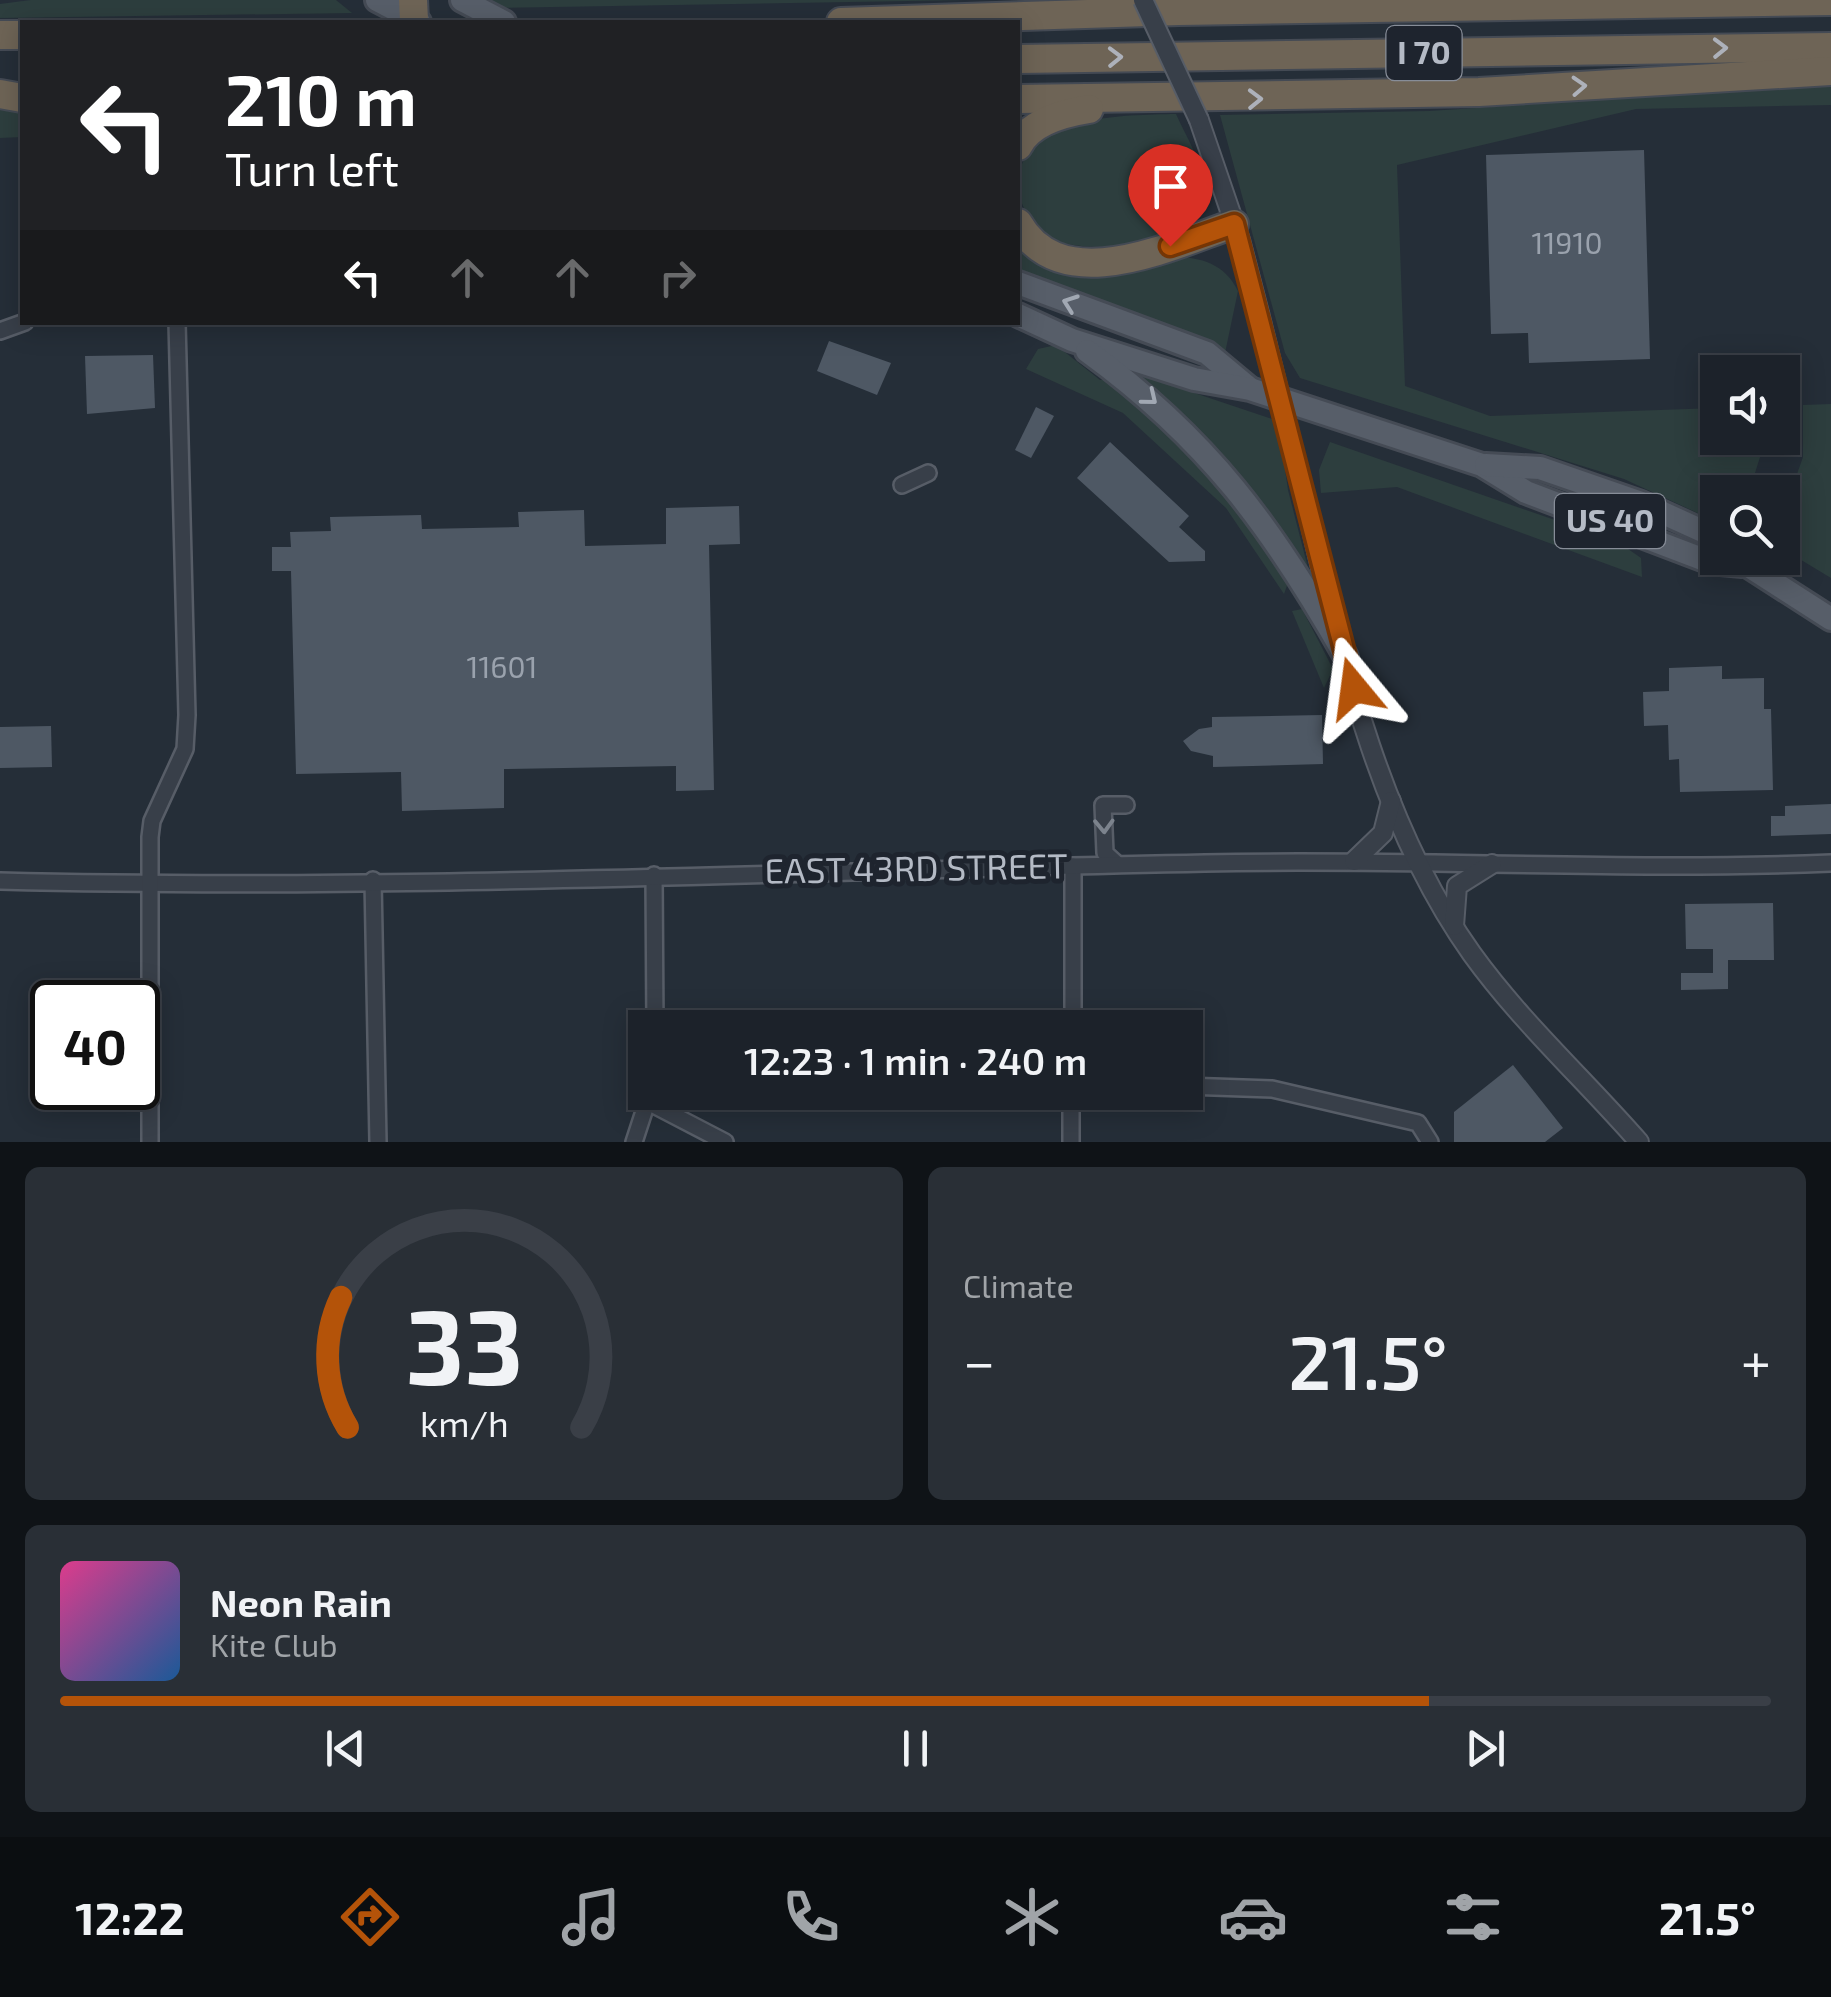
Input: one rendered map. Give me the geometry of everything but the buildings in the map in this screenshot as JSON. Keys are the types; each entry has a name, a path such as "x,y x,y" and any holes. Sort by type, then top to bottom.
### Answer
{"highway":[{"path":"1089,0 1179,12"},
{"name":"I 70","path":"909,20 1831,1"},
{"name":"I 70","path":"1020,59 1831,46"},
{"path":"1020,99 1479,92 1831,71"},
{"path":"1020,142 1023,136 1068,112 1150,100"},
{"path":"1020,226 1036,246 1056,258 1081,263 1137,257 1234,224"}],"main road":[{"path":"377,0 415,14"},
{"path":"462,0 500,20"},
{"name":"US 40","path":"1025,286 1207,353 1250,389"},
{"name":"US 40","path":"1020,315 1072,340 1194,379 1250,389 1482,465 1526,492 1700,558"},
{"path":"1072,340 1167,412 1208,454 1258,515 1346,657"},
{"name":"US 40","path":"1482,465 1540,468 1642,503 1700,530"},
{"name":"US 40","path":"1761,575 1831,619"}],"street":[{"path":"1143,0 1200,120 1234,224 1346,657 1392,801 1417,862 1454,926 1525,1021 1639,1142"},
{"path":"150,1142 152,821 185,749 187,715 177,325"},
{"path":"902,485 928,473 922,492"},
{"path":"1354,860 1383,833 1392,801"},
{"path":"1117,864 1105,853 1103,806 1126,804"},
{"name":"EAST 43RD STREET","path":"0,882 373,880 1354,860 1626,868 1831,864"},
{"path":"1454,926 1457,886 1492,864"},
{"path":"1074,866 1074,1010"},
{"path":"654,874 655,1010"},
{"path":"373,880 378,1142"},
{"path":"1203,1087 1272,1089 1418,1123 1430,1142"},
{"path":"634,1142 645,1110"},
{"path":"671,1110 724,1142"},
{"path":"1071,1110 1071,1142"}],"shaded area":[{"path":"31,0 336,0 352,13 0,18 0,4"},
{"path":"481,0 968,0 494,8"},
{"path":"1831,85 1831,105 1636,109 1397,165 1405,386 1490,416 1700,409 1700,455 1761,455 1754,475 1700,475 1700,514 1624,479 1300,378 1285,353 1220,115 1429,111"},
{"path":"0,110 20,112 20,137 0,138"},
{"path":"1176,114 1196,156 1205,189 1196,216 1182,228 1139,243 1091,247 1054,240 1033,223 1021,200 1020,172 1029,151 1047,136 1098,119"},
{"path":"1020,243 1069,262 1185,257 1206,262 1224,272 1238,291 1225,353 1020,270"},
{"path":"1056,345 1100,380 1115,380 1235,495 1289,580 1284,594 1226,508 1123,413 1026,369 1038,349"},
{"path":"1126,370 1278,421 1288,490 1308,568 1302,570"},
{"path":"1831,404 1831,578 1800,559 1800,475 1797,475 1803,457 1803,405"},
{"path":"1330,442 1618,542 1641,558 1642,577 1397,487 1321,493 1319,470"},
{"path":"1302,609 1333,669 1324,688 1292,611"}],"route":[{"path":"1170,246 1234,224 1354,688"}]}
